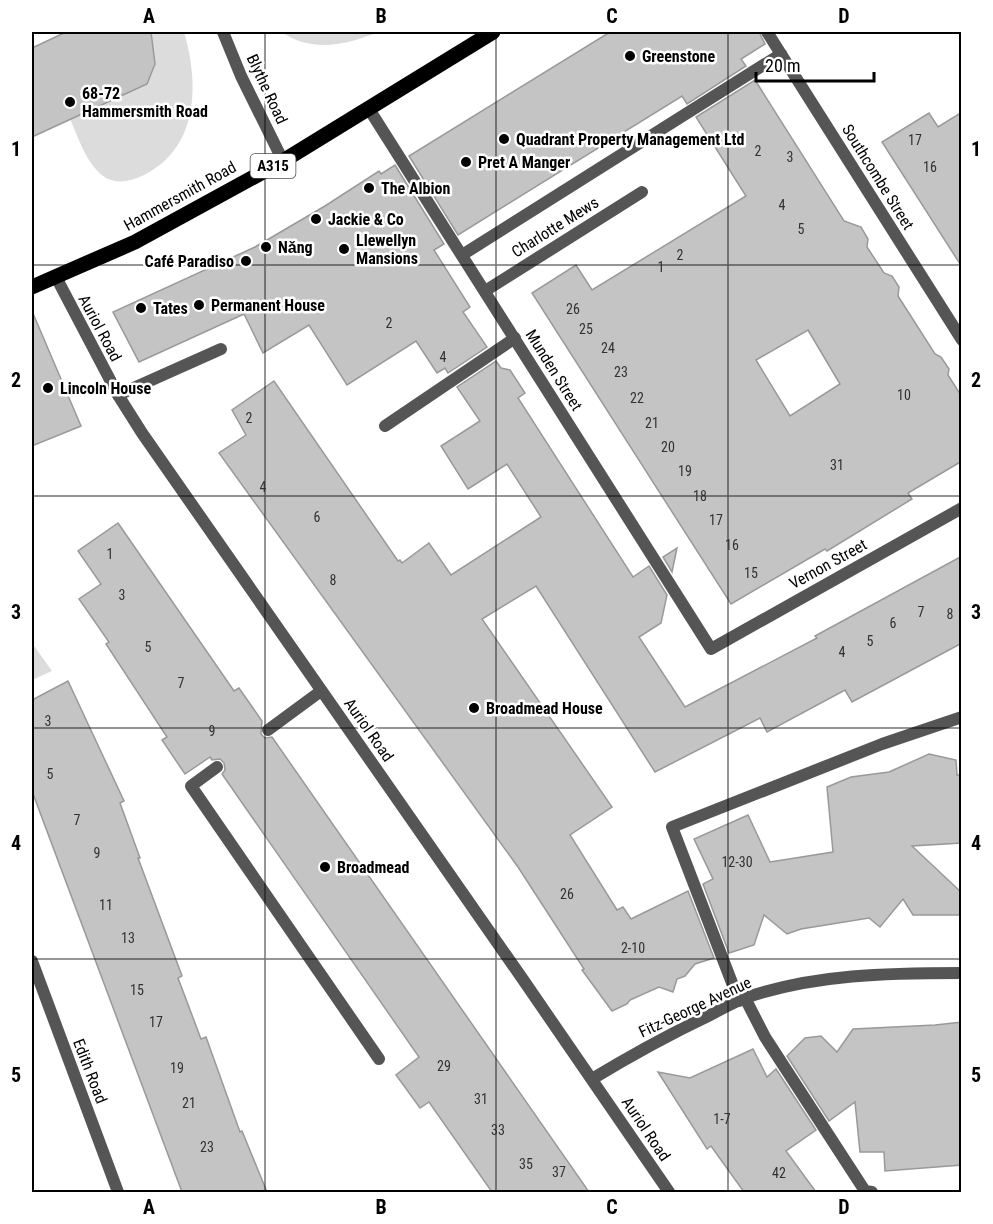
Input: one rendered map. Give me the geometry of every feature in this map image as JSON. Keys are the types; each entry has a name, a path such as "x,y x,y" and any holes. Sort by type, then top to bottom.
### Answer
{"main road":[{"name":"Hammersmith Road","path":"32,287 135,242 283,160 493,32"}],"street":[{"name":"Blythe Road","path":"223,32 241,76 283,160"},
{"name":"Southcombe Street","path":"766,32 962,340"},
{"path":"462,255 781,54"},
{"name":"Munden Street","path":"369,109 711,649"},
{"name":"Charlotte Mews","path":"485,291 642,192"},
{"name":"Auriol Road","path":"56,277 118,395 142,433 669,1192"},
{"path":"385,426 515,338"},
{"path":"118,395 221,349"},
{"name":"Vernon Street","path":"711,649 962,508"},
{"path":"268,730 321,691"},
{"path":"872,1192 865,1191 742,1000 719,953 672,826 882,744 962,717"},
{"path":"217,767 190,786 379,1059"},
{"name":"Edith Road","path":"32,961 118,1192"},
{"name":"Fitz-George Avenue","path":"592,1079 661,1038 742,1000 780,988 825,979 866,975 962,973"}],"shaded area":[{"path":"151,32 184,32 192,72 193,92 190,112 185,130 176,147 163,162 137,178 126,181 111,180 94,167 70,119 147,84 155,64"},
{"path":"282,32 378,32 342,43 317,45 293,39"},
{"path":"32,643 52,671 32,680"}],"building":[{"name":"68-72 Hammersmith Road","path":"66,32 151,32 155,64 147,84 32,137 32,48"},
{"path":"610,32 759,32 765,44 741,59 746,66 687,104 682,96 458,235 409,156"},
{"path":"755,80 844,221 861,227 868,239 867,247 884,273 892,276 899,287 898,296 935,354 941,357 949,369 948,375 962,397 962,461 908,493 912,499 827,551 825,549 731,604 532,293 576,265 592,290 746,196 696,117","holes":["808,330 840,384 790,416 756,360"]},
{"path":"962,112 962,267 882,142 929,113 938,127"},
{"path":"395,165 444,244 434,250 470,307 463,312 487,347 448,373 445,368 437,373 416,341 347,385 309,325 263,353 244,314 139,362 113,312 255,247 379,171 381,174"},
{"name":"Lincoln House","path":"32,311 81,426 32,446"},
{"path":"496,361 501,368 510,370 525,393 518,398 633,577 649,566 667,595 661,623 639,637 685,707 817,638 815,636 962,556 962,643 852,702 845,690 767,732 760,718 655,772 536,586 482,619 612,807 570,835 617,910 623,907 631,919 688,891 714,958 695,964 685,976 677,979 673,992 659,987 612,1011 582,970 584,969 518,867 219,453 246,435 232,410 274,381 398,561 402,563 429,543 451,575 541,517 507,464 468,489 441,446 480,421 457,387"},
{"path":"118,523 234,691 239,688 262,721 261,734 265,738 272,737 589,1192 492,1192 429,1102 420,1108 396,1075 419,1057 222,774 225,770 224,763 220,759 212,760 210,757 185,774 162,740 167,737 106,644 109,642 79,599 101,584 78,551"},
{"path":"677,548 672,572 663,557"},
{"path":"68,681 124,801 120,803 140,858 138,858 182,976 178,978 201,1039 206,1037 240,1132 242,1131 267,1192 182,1192 32,791 32,700"},
{"path":"929,754 956,760 957,775 962,775 962,843 912,846 962,893 962,915 913,915 903,899 880,927 869,918 801,929 787,934 764,915 754,945 729,953 703,884 713,879 694,839 748,815 770,862 833,852 827,787 851,777 889,772"},
{"path":"962,1022 962,1165 885,1171 884,1152 860,1152 855,1102 829,1121 787,1056 805,1038 821,1036 837,1052 853,1029"},
{"path":"753,1049 767,1077 776,1069 816,1130 786,1151 816,1192 744,1192 711,1146 707,1149 658,1072 690,1078"}],"place":[{"name":"Greenstone","path":"630,56"},
{"name":"68-72 Hammersmith Road","path":"70,102"},
{"name":"Quadrant Property Management Ltd","path":"504,139"},
{"name":"Pret A Manger","path":"466,162"},
{"name":"The Albion","path":"369,188"},
{"name":"Jackie & Co","path":"316,219"},
{"name":"Nǎng","path":"266,247"},
{"name":"Llewellyn Mansions","path":"344,249"},
{"name":"Café Paradiso","path":"246,261"},
{"name":"Permanent House","path":"199,305"},
{"name":"Tates","path":"141,308"},
{"name":"Lincoln House","path":"48,388"},
{"name":"Broadmead House","path":"474,708"},
{"name":"Broadmead","path":"325,867"}]}
